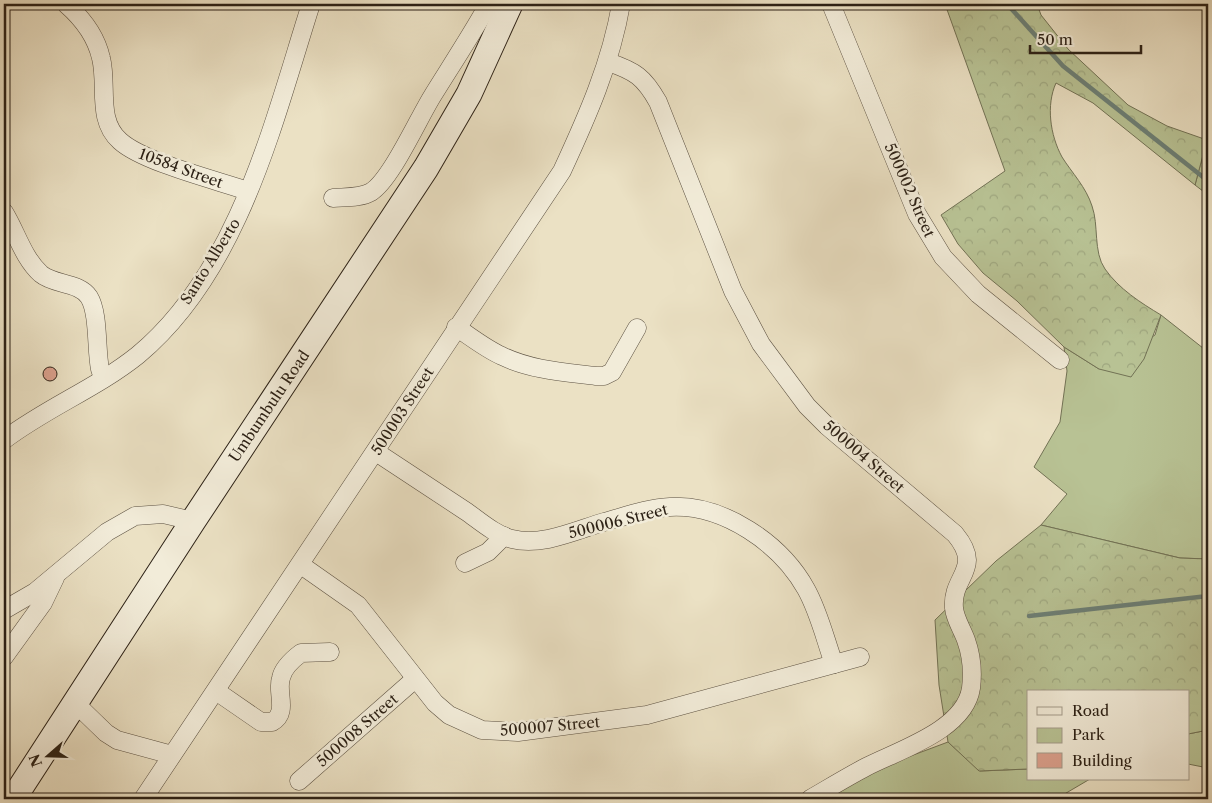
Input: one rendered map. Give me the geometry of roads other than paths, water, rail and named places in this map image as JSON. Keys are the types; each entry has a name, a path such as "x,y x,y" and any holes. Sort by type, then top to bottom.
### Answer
{"main road":[{"name":"Umbumbulu Road","path":"13,799 193,521 426,168 470,94 498,7"}],"street":[{"name":"10584 Street","path":"66,4 92,34 102,66 106,119 119,141 133,150 159,161 248,192"},
{"name":"Santo Alberto","path":"4,440 137,355 178,312 204,277 242,211 267,141 311,4"},
{"name":"500003 Street","path":"143,799 301,565 562,170 592,104 608,62 621,4"},
{"name":"500002 Street","path":"831,4 917,214 943,257 978,294 1060,360"},
{"path":"333,198 362,195 369,193 378,186 459,56 498,7"},
{"name":"500004 Street","path":"608,62 624,67 642,78 658,102 745,317 779,370 807,406 827,426 955,534 961,541 968,558 968,566 954,599 957,620 969,651 971,670 971,688 963,709 936,732 843,779 810,799"},
{"path":"4,212 26,255 41,274 50,280 83,291 89,298 93,308 100,369 103,378"},
{"path":"456,328 499,355 513,361 543,369 596,376 604,376 612,372 636,328"},
{"name":"500006 Street","path":"376,452 504,536 524,541 553,537 643,512 670,507 690,507 720,515 763,541 796,574 815,608 834,664"},
{"path":"4,610 35,592 107,532 135,516 163,514 193,521"},
{"path":"465,563 488,552 504,536"},
{"name":"500007 Street","path":"301,565 358,605 435,703 464,723 482,730 518,732 647,715 860,657"},
{"path":"4,657 43,603 56,576"},
{"path":"216,691 261,722 272,722 280,714 282,699 280,684 286,669 296,657 306,652 330,652"},
{"name":"500008 Street","path":"299,781 415,679"},
{"path":"76,704 106,733 117,740 172,755"}],"waterway":[{"path":"1007,4 1063,66 1208,181"},
{"path":"1029,616 1208,596"}]}
